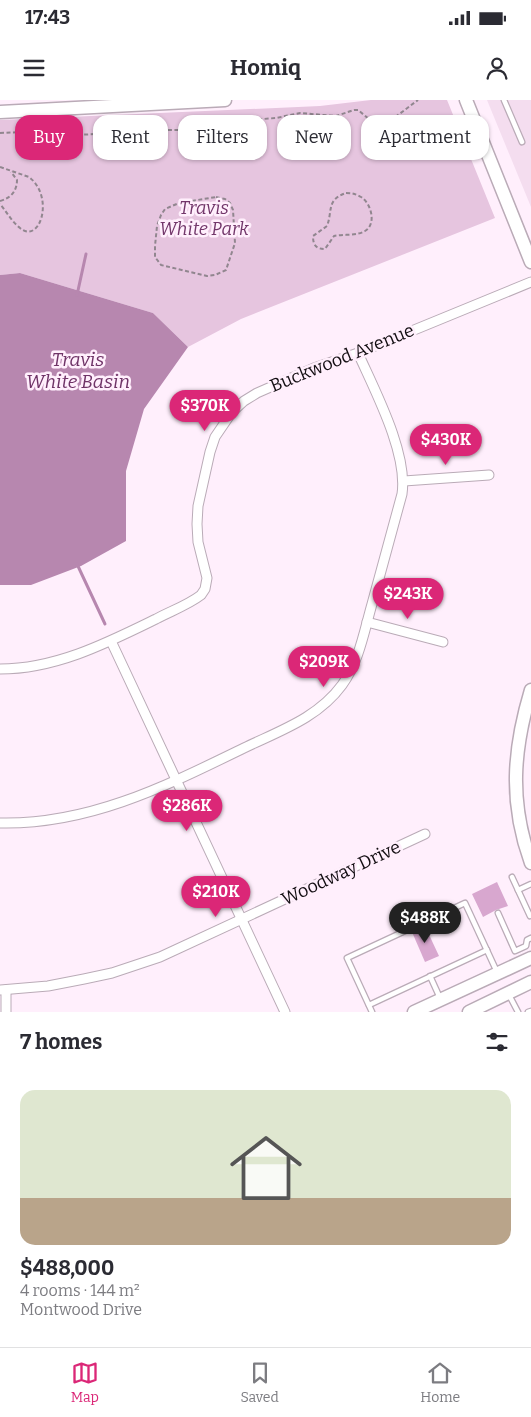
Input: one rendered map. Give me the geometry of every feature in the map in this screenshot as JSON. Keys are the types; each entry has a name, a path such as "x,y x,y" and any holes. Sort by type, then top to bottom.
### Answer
{"street":[{"path":"0,112 132,103 225,100"},
{"path":"466,100 531,262"},
{"name":"Buckwood Avenue","path":"0,669 42,665 69,658 111,641 197,598 205,589 207,578 198,542 196,524 198,506 213,445 232,412 244,402 257,393 314,368 531,282"},
{"path":"0,823 41,821 101,810 133,799 176,781 300,722 320,708 335,694 349,674 357,658 404,481 400,459 388,422 358,352"},
{"path":"404,481 490,475"},
{"path":"367,622 443,642"},
{"path":"111,641 285,1012"},
{"path":"531,690 522,719 515,771 516,801 531,861"},
{"name":"Woodway Drive","path":"3,990 48,986 112,973 160,957 425,834"},
{"path":"414,1012 429,1009 441,1000 526,961"},
{"path":"469,1012 490,1008 508,993 531,982"},
{"path":"3,990 6,1012"}],"lane":[{"path":"504,100 522,142"},
{"path":"512,877 531,917"},
{"path":"518,890 531,884"},
{"path":"372,1012 347,958 465,903 498,974"},
{"path":"498,913 515,950 526,961"},
{"path":"515,950 526,946 527,940 531,938"},
{"path":"369,1005 487,950"},
{"path":"430,976 441,1000"},
{"path":"508,993 518,1012"}],"path":[{"path":"0,133 26,132 54,136 117,133 128,135 152,130 181,130 237,121 276,118 300,113 336,116 354,110 358,110 369,119 385,121 394,118 418,100"},
{"path":"0,167 9,170 29,177 33,180 43,201 44,211 35,229 26,231 20,229 0,202 11,196 17,185 15,176 9,170"},
{"path":"346,193 354,193 365,200 370,208 371,222 369,228 365,231 334,236 325,249 315,246 313,236 327,226 332,202 346,193"},
{"path":"216,197 225,199 230,203 232,210 235,236 234,250 226,270 215,275 207,276 161,265 155,256 157,226 161,215 169,206 179,203 216,197"}],"shaded area":[{"path":"487,100 531,100 531,207"}],"green space":[{"name":"Travis White Park","path":"371,100 447,100 453,115 361,115 361,160 471,160 495,218 241,319 188,347 153,313 20,273 0,275 0,120 15,119 15,160 83,160 83,116 93,116 93,160 168,160 168,115 114,115 320,106"}],"water":[{"name":"Travis White Basin","path":"20,273 153,313 188,347 144,409 126,471 126,541 81,566 31,585 0,585 0,275"}],"building":[{"path":"497,882 508,906 483,917 472,894"},
{"path":"425,926 439,956 425,962 412,932"}],"waterway":[{"path":"77,295 86,254"},
{"path":"77,564 105,624"}]}
